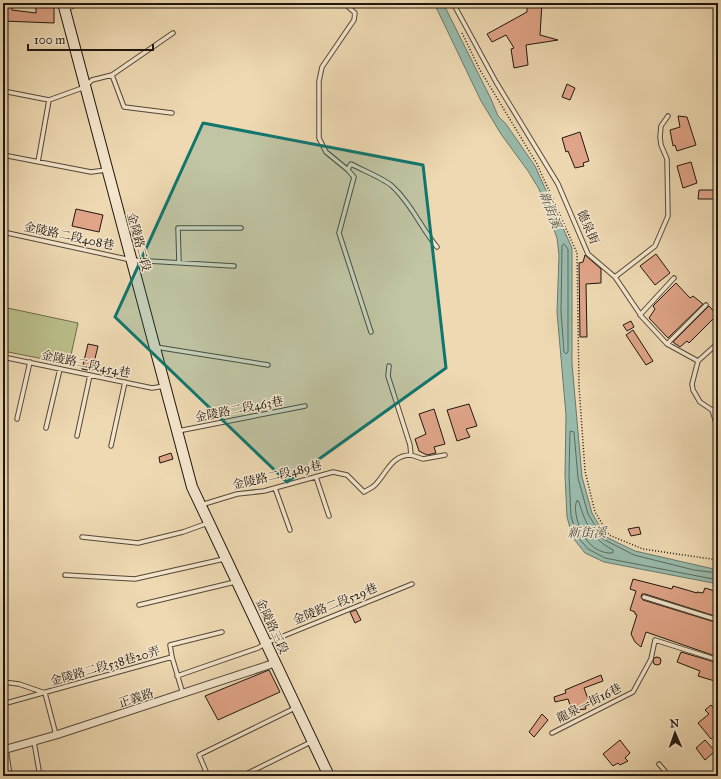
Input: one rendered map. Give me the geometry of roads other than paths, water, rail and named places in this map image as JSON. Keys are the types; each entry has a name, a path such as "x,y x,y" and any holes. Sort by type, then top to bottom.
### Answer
{"main road":[{"name":"金陵路二段","path":"63,6 192,487"},
{"name":"金陵路三段","path":"192,487 328,776"}],"street":[{"name":"正義路","path":"4,750 183,695 275,663"}],"lane":[{"path":"63,6 80,3"},
{"path":"344,3 355,13 354,20 322,67 319,81 319,138 326,152 348,169 354,177 354,182 339,233 370,332"},
{"name":"德泉街","path":"453,3 496,82 558,184 588,254 615,277 640,315 667,344 698,361"},
{"path":"3,91 49,100 85,87 92,80 112,75 173,33"},
{"path":"112,75 124,106 172,113"},
{"path":"38,162 49,100"},
{"path":"615,277 655,246 668,216 667,159 660,145 661,126 668,116"},
{"path":"3,155 91,172 107,170"},
{"path":"348,169 351,164 392,185 415,214 437,247"},
{"path":"179,262 178,228 241,228"},
{"name":"金陵路二段408巷","path":"3,232 131,260 234,266"},
{"path":"640,315 674,278"},
{"path":"667,344 706,305"},
{"path":"718,343 698,361 692,384 693,390 700,402 712,410 718,429"},
{"path":"154,347 268,365"},
{"name":"金陵路二段454巷","path":"3,357 152,388 166,386"},
{"path":"17,419 30,362"},
{"path":"389,366 388,376 410,445 411,455 423,459 445,455"},
{"path":"46,428 60,369"},
{"path":"77,436 90,375"},
{"path":"111,446 125,382"},
{"name":"金陵路二段463巷","path":"177,431 305,406"},
{"name":"金陵路二段489巷","path":"200,506 237,494 275,488 333,472 347,474 364,492 374,485 393,462 402,455 411,455"},
{"path":"316,477 329,516"},
{"path":"275,488 290,530"},
{"path":"82,538 138,543 183,532 208,523"},
{"path":"65,575 135,579 226,559"},
{"path":"139,605 236,582"},
{"name":"金陵路二段529巷","path":"177,676 258,648 266,643 412,584"},
{"path":"644,597 718,620"},
{"name":"金陵路二段538巷20弄","path":"3,704 45,694 172,657 170,645 222,632"},
{"name":"龍泉一街16巷","path":"552,733 633,692 651,658 655,640 718,660"},
{"path":"172,657 183,695"},
{"path":"3,682 19,684 45,694 56,735"},
{"path":"208,776 199,755 296,708"},
{"path":"242,776 312,741"},
{"path":"34,742 40,776"},
{"path":"4,750 10,776"},
{"path":"659,764 669,776"}],"water":[{"name":"新街溪","path":"434,3 443,3 498,116 506,124 535,166 572,248 572,364 582,477 592,513 606,537 635,551 718,570 718,584 604,562 585,553 573,538 567,517 565,475 566,415 557,312 559,255 557,238 539,189 501,134 481,101"}]}
